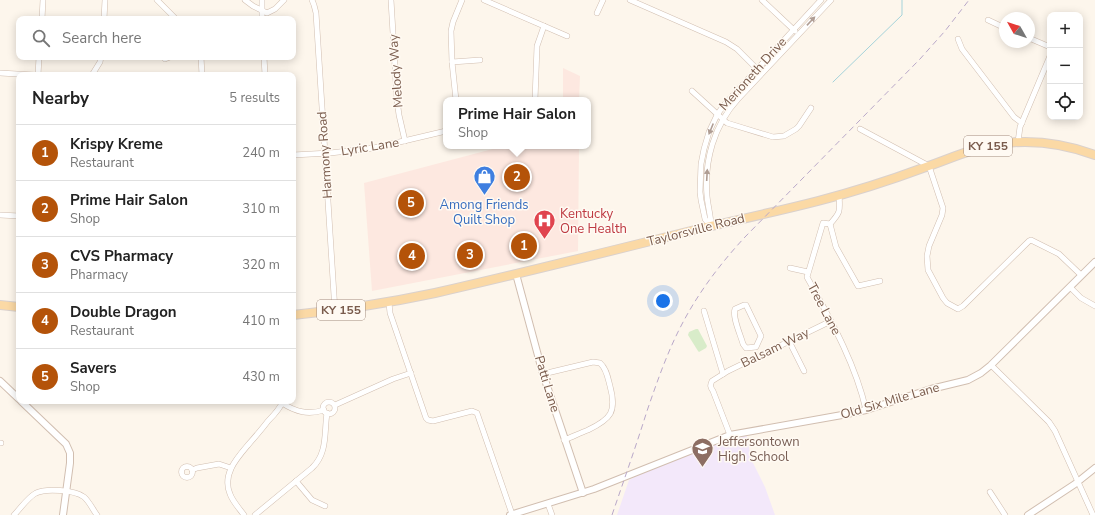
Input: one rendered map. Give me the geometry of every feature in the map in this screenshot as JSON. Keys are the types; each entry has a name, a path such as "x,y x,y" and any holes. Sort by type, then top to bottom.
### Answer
{"main road":[{"name":"Taylorsville Road","path":"296,315 389,303 437,293 816,202 884,181 979,148 996,144 1031,142 1065,146 1095,155"},
{"path":"0,305 16,307"}],"street":[{"path":"42,16 43,0"},
{"path":"104,16 105,0"},
{"path":"157,0 173,16"},
{"path":"245,0 267,13 275,9 284,0"},
{"path":"262,0 262,16"},
{"name":"Harmony Road","path":"312,0 316,13 335,311"},
{"name":"Melody Way","path":"391,0 397,100 405,141"},
{"path":"456,97 451,31 462,0"},
{"path":"484,0 567,36"},
{"path":"596,13 603,0"},
{"path":"630,0 726,42 737,49 762,74"},
{"path":"762,0 798,35"},
{"name":"Merioneth Drive","path":"711,226 705,220 700,195 700,182 704,149 717,115 724,104 821,0"},
{"path":"711,226 707,197 707,170 713,142 723,120 730,108 831,0"},
{"path":"988,20 999,25"},
{"path":"535,97 537,46 544,26"},
{"path":"958,39 962,49 1014,117 1022,123"},
{"path":"1035,41 1047,46"},
{"path":"38,72 39,60"},
{"path":"94,72 100,60"},
{"path":"201,60 202,72"},
{"path":"264,60 264,72"},
{"path":"452,62 480,60"},
{"path":"1018,142 1020,127 1047,63"},
{"path":"0,73 16,74"},
{"path":"692,91 727,123 773,138 788,135 796,130 811,108"},
{"path":"860,129 929,166 943,208 942,215 929,246 927,264 930,274 943,298 951,306 958,309 963,306 1031,240 1056,252 1081,276"},
{"name":"Lyric Lane","path":"296,155 374,148 443,132"},
{"name":"Tree Lane","path":"839,195 839,214 830,224 822,223 807,277 847,354 866,410"},
{"path":"0,214 16,216"},
{"path":"830,224 836,247 858,286 880,281"},
{"name":"Old Six Mile Lane","path":"511,515 583,493 730,435 866,410 931,389 968,380 981,373 991,365 1095,262"},
{"path":"790,268 808,272"},
{"name":"Patti Lane","path":"516,274 543,374 583,493"},
{"path":"1070,287 1081,298 1095,306"},
{"path":"389,303 390,313 425,416 428,420 433,421 472,411 477,413 511,515"},
{"path":"756,347 746,348 743,344 734,312 738,307 744,305 746,306 761,336 756,347 760,356"},
{"path":"704,311 721,375 712,381 710,386 730,435"},
{"name":"Balsam Way","path":"721,375 831,321"},
{"path":"789,341 804,371"},
{"path":"543,374 593,362 600,363 604,368 612,396 613,407 610,414 602,423 564,440"},
{"path":"991,365 1049,422 1057,434 1093,515"},
{"path":"335,405 388,381 411,373"},
{"path":"0,381 16,396"},
{"path":"255,515 315,465 322,455 325,441 326,412 324,406 328,402 332,402 335,405"},
{"path":"24,404 68,447 70,457 63,515"},
{"path":"244,515 233,501 229,491 228,480 231,468 238,457 271,418 281,404"},
{"path":"285,404 295,410 304,412 330,413 334,412 335,405"},
{"path":"192,470 219,464 231,468"},
{"path":"1028,515 1095,468"},
{"path":"296,481 312,500 325,506"},
{"path":"14,515 33,495 50,490 75,493 84,498 97,515"},
{"path":"990,492 1005,515"},
{"path":"548,504 552,515"}],"shaded area":[{"path":"563,68 580,76 579,97 563,97"},
{"path":"493,149 579,149 578,251 372,291 364,183"},
{"name":"Jeffersontown High School","path":"746,431 751,459 765,487 775,515 617,515 629,480 669,459"}],"green space":[{"path":"698,329 707,346 699,352 688,335 689,332"}],"waterway":[{"path":"833,82 902,15 902,0"}],"railway":[{"path":"612,515 658,378 676,336 702,290 718,268 745,237 920,59 945,31 969,0"}],"place":[{"name":"Prime Hair Salon","path":"517,177"},
{"name":"Among Friends Quilt Shop","path":"484,196"},
{"name":"Savers","path":"411,203"},
{"name":"Kentucky One Health","path":"544,240"},
{"name":"Krispy Kreme","path":"524,246"},
{"name":"CVS Pharmacy","path":"470,255"},
{"name":"Double Dragon","path":"412,256"},
{"name":"Jeffersontown High School","path":"703,468"}]}
